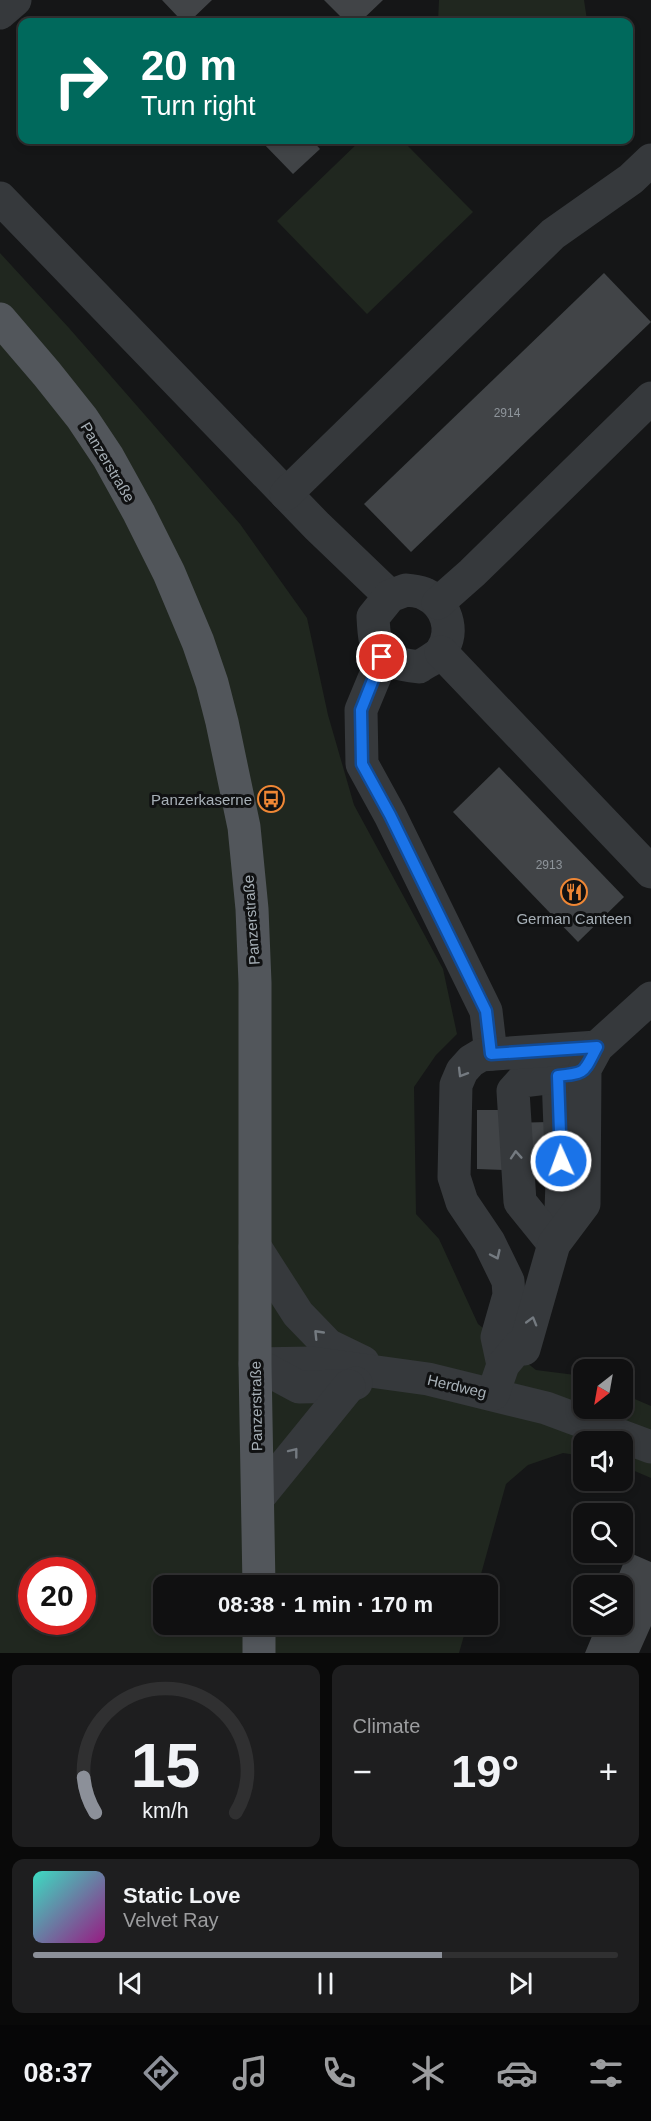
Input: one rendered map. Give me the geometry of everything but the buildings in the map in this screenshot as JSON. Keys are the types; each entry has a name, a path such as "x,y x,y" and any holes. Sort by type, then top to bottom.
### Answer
{"main road":[{"name":"Panzerstraße","path":"0,319 82,418 108,457 169,573 212,682 244,827 252,909 255,1015 255,1364 259,1575"},
{"path":"259,1635 259,1653"}],"street":[{"path":"0,13 15,0"},
{"path":"286,494 553,234 631,178 651,160"},
{"path":"0,198 286,494 390,596"},
{"path":"438,603 481,566 651,398"},
{"path":"406,590 424,593 438,603 447,618 448,627 448,636 441,652 419,667 392,664 382,657 374,644 373,617 390,596 406,590"},
{"path":"441,652 651,872"},
{"path":"382,657 361,710 362,764 390,815 486,1011 491,1054"},
{"path":"554,1244 520,1202 513,1090 522,1082 569,1068 651,998"},
{"path":"498,1379 497,1337 509,1295 508,1281 489,1242 462,1202 454,1177 456,1085 462,1071 471,1061 481,1055 491,1054 569,1068"},
{"path":"498,1379 518,1347 524,1349 554,1244 584,1204 569,1068"},
{"path":"255,1247 298,1314 328,1345 386,1373"},
{"name":"Herdweg","path":"255,1364 312,1363 428,1378 498,1379 546,1408 651,1447"},
{"path":"255,1364 299,1387 349,1386 386,1373"},
{"path":"258,1498 349,1386"}],"shaded area":[{"path":"439,0 584,0 587,18 438,18"},
{"path":"357,144 406,144 473,212 367,314 277,221"},
{"path":"0,253 69,328 240,524 307,618 328,715 354,805 443,969 457,1034 436,1055 414,1087 416,1214 439,1239 478,1324 536,1370 573,1375 573,1419 633,1419 633,1398 651,1406 651,1478 633,1470 633,1431 573,1431 573,1454 563,1453 528,1465 506,1484 481,1575 153,1575 153,1635 464,1635 459,1653 0,1653"}],"place":[{"name":"Panzerkaserne","path":"271,799"},
{"name":"German Canteen","path":"574,892"}],"route":[{"path":"382,657 361,710 362,764 390,815 486,1011 491,1054 597,1047 585,1069 579,1074 558,1076 561,1161"}]}
